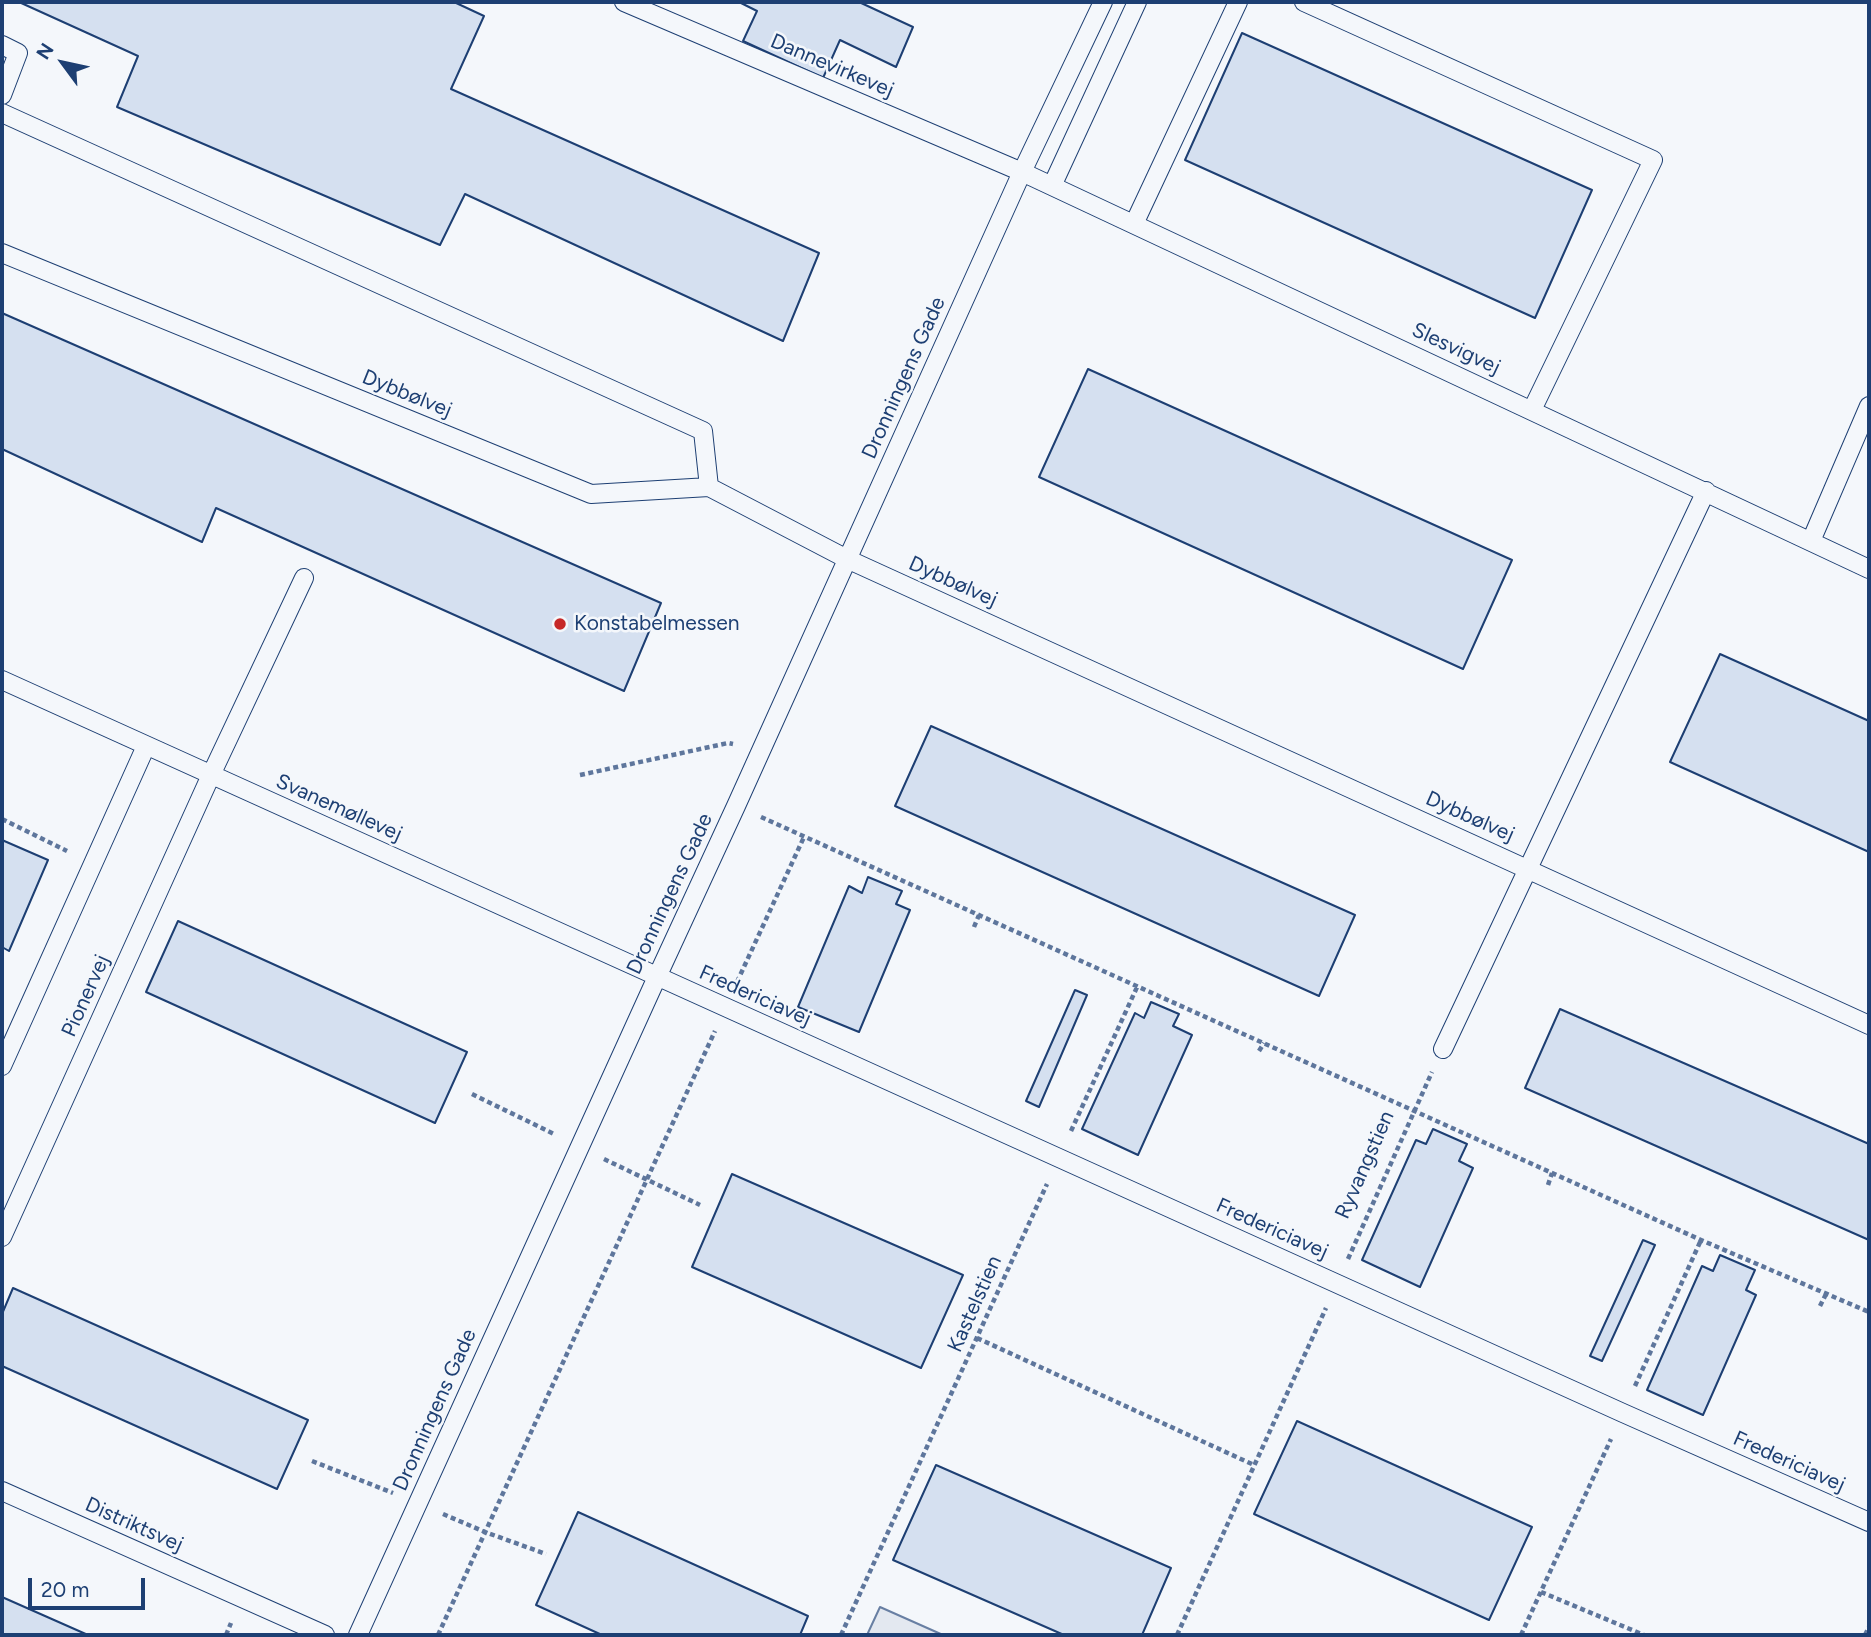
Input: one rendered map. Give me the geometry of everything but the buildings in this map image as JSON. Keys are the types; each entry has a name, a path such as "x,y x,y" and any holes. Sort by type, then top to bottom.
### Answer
{"lane":[{"name":"Dannevirkevej","path":"624,2 1023,172"},
{"name":"Dronningens Gade","path":"358,1635 1023,172 1103,2"},
{"path":"1052,186 1137,2"},
{"path":"1134,224 1238,2"},
{"path":"1304,2 1654,160 1532,410"},
{"path":"2,45 18,53 2,95"},
{"path":"2,113 703,431 709,487"},
{"name":"Slesvigvej","path":"1023,172 1869,569"},
{"name":"Dybbølvej","path":"2,253 592,494 709,487 847,559 1869,1025"},
{"path":"1811,541 1869,406"},
{"path":"1443,1049 1706,491"},
{"name":"Pionervej","path":"2,1237 211,775 304,578"},
{"name":"Svanemøllevej","path":"4,686 146,746 657,977"},
{"path":"2,1066 146,746"},
{"name":"Fredericiavej","path":"657,977 1869,1522"},
{"name":"Distriktsvej","path":"2,1491 325,1635"}],"path":[{"path":"580,775 727,743 761,751"},
{"path":"737,806 1552,1173 1869,1312"},
{"path":"2,820 93,864"},
{"path":"438,1635 804,837"},
{"path":"974,927 979,915"},
{"name":"Kastelstien","path":"841,1635 1138,985"},
{"path":"1259,1051 1264,1043"},
{"name":"Ryvangstien","path":"1177,1635 1443,1049"},
{"path":"1548,1185 1552,1173"},
{"path":"1820,1306 1826,1294"},
{"path":"977,1338 1254,1465"},
{"path":"1541,1592 1644,1635"},
{"path":"1865,1635 1869,1627"}],"shaded area":[{"path":"880,1607 943,1635 867,1635"}],"place":[{"name":"Konstabelmessen","path":"560,624"}]}
